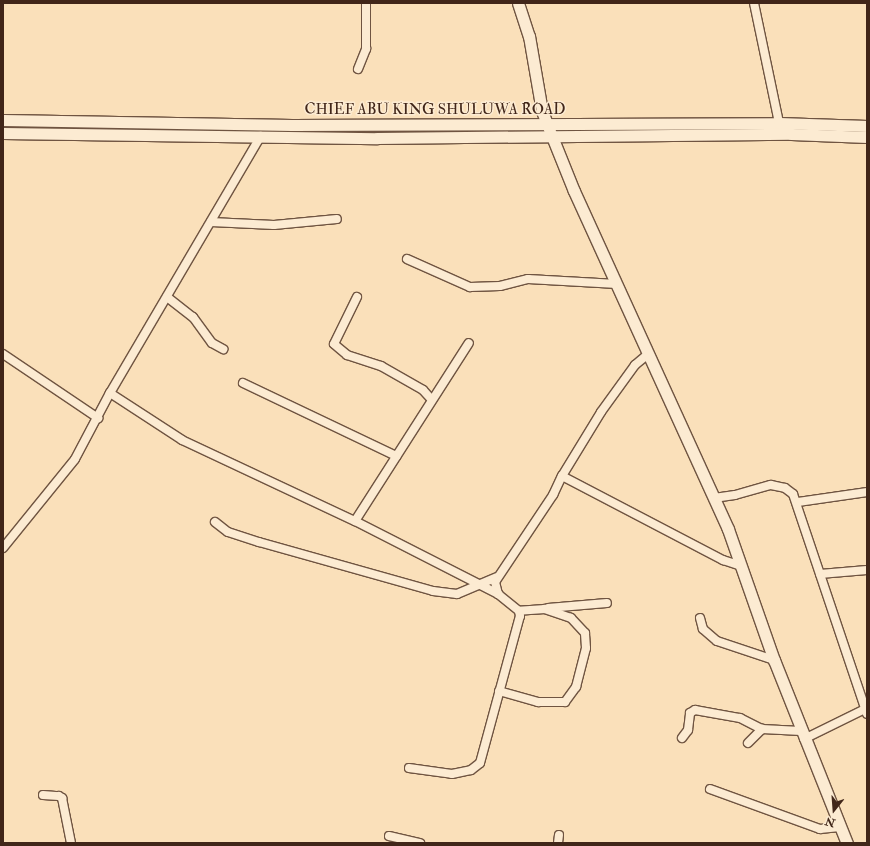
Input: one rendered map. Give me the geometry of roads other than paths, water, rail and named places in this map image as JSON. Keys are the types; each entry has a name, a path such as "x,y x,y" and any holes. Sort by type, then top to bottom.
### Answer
{"street":[{"path":"358,70 366,49 366,3"},
{"path":"518,3 529,36 542,111 547,124 574,192 714,498 741,566 802,735 847,843"},
{"path":"754,3 779,123"},
{"name":"CHIEF ABU KING SHULUWA ROAD","path":"3,120 292,125 779,123 867,126"},
{"path":"106,134 107,122"},
{"path":"3,133 261,136 791,134 867,137"},
{"path":"3,548 6,539 75,459 110,393 261,136"},
{"path":"211,222 274,225 338,219"},
{"path":"407,258 470,288 500,286 528,279 617,284"},
{"path":"167,297 193,317 212,343 223,349"},
{"path":"357,297 334,344 347,355 381,366 423,390 432,400"},
{"path":"354,521 469,343"},
{"path":"3,354 98,418"},
{"path":"498,594 495,586 497,577 528,534 562,476 624,379 648,354"},
{"path":"243,383 396,456"},
{"path":"110,393 182,440 354,521 481,585 498,594 519,611 607,603"},
{"path":"562,476 723,560 741,566"},
{"path":"682,738 688,730 690,713 695,710 740,718 762,729 802,735 866,711 820,574 798,502 790,490 771,485 735,495 714,498"},
{"path":"798,502 867,492"},
{"path":"215,522 228,532 259,542 433,592 457,594 497,577"},
{"path":"820,574 867,570"},
{"path":"499,691 546,703 565,702 572,694 587,637 580,625 571,618 545,609"},
{"path":"409,768 452,774 477,767 481,761 519,611"},
{"path":"700,618 703,629 717,641 774,660"},
{"path":"748,743 762,729"},
{"path":"710,789 820,829 840,827"},
{"path":"43,795 62,798 71,843"},
{"path":"389,836 420,843"}]}
